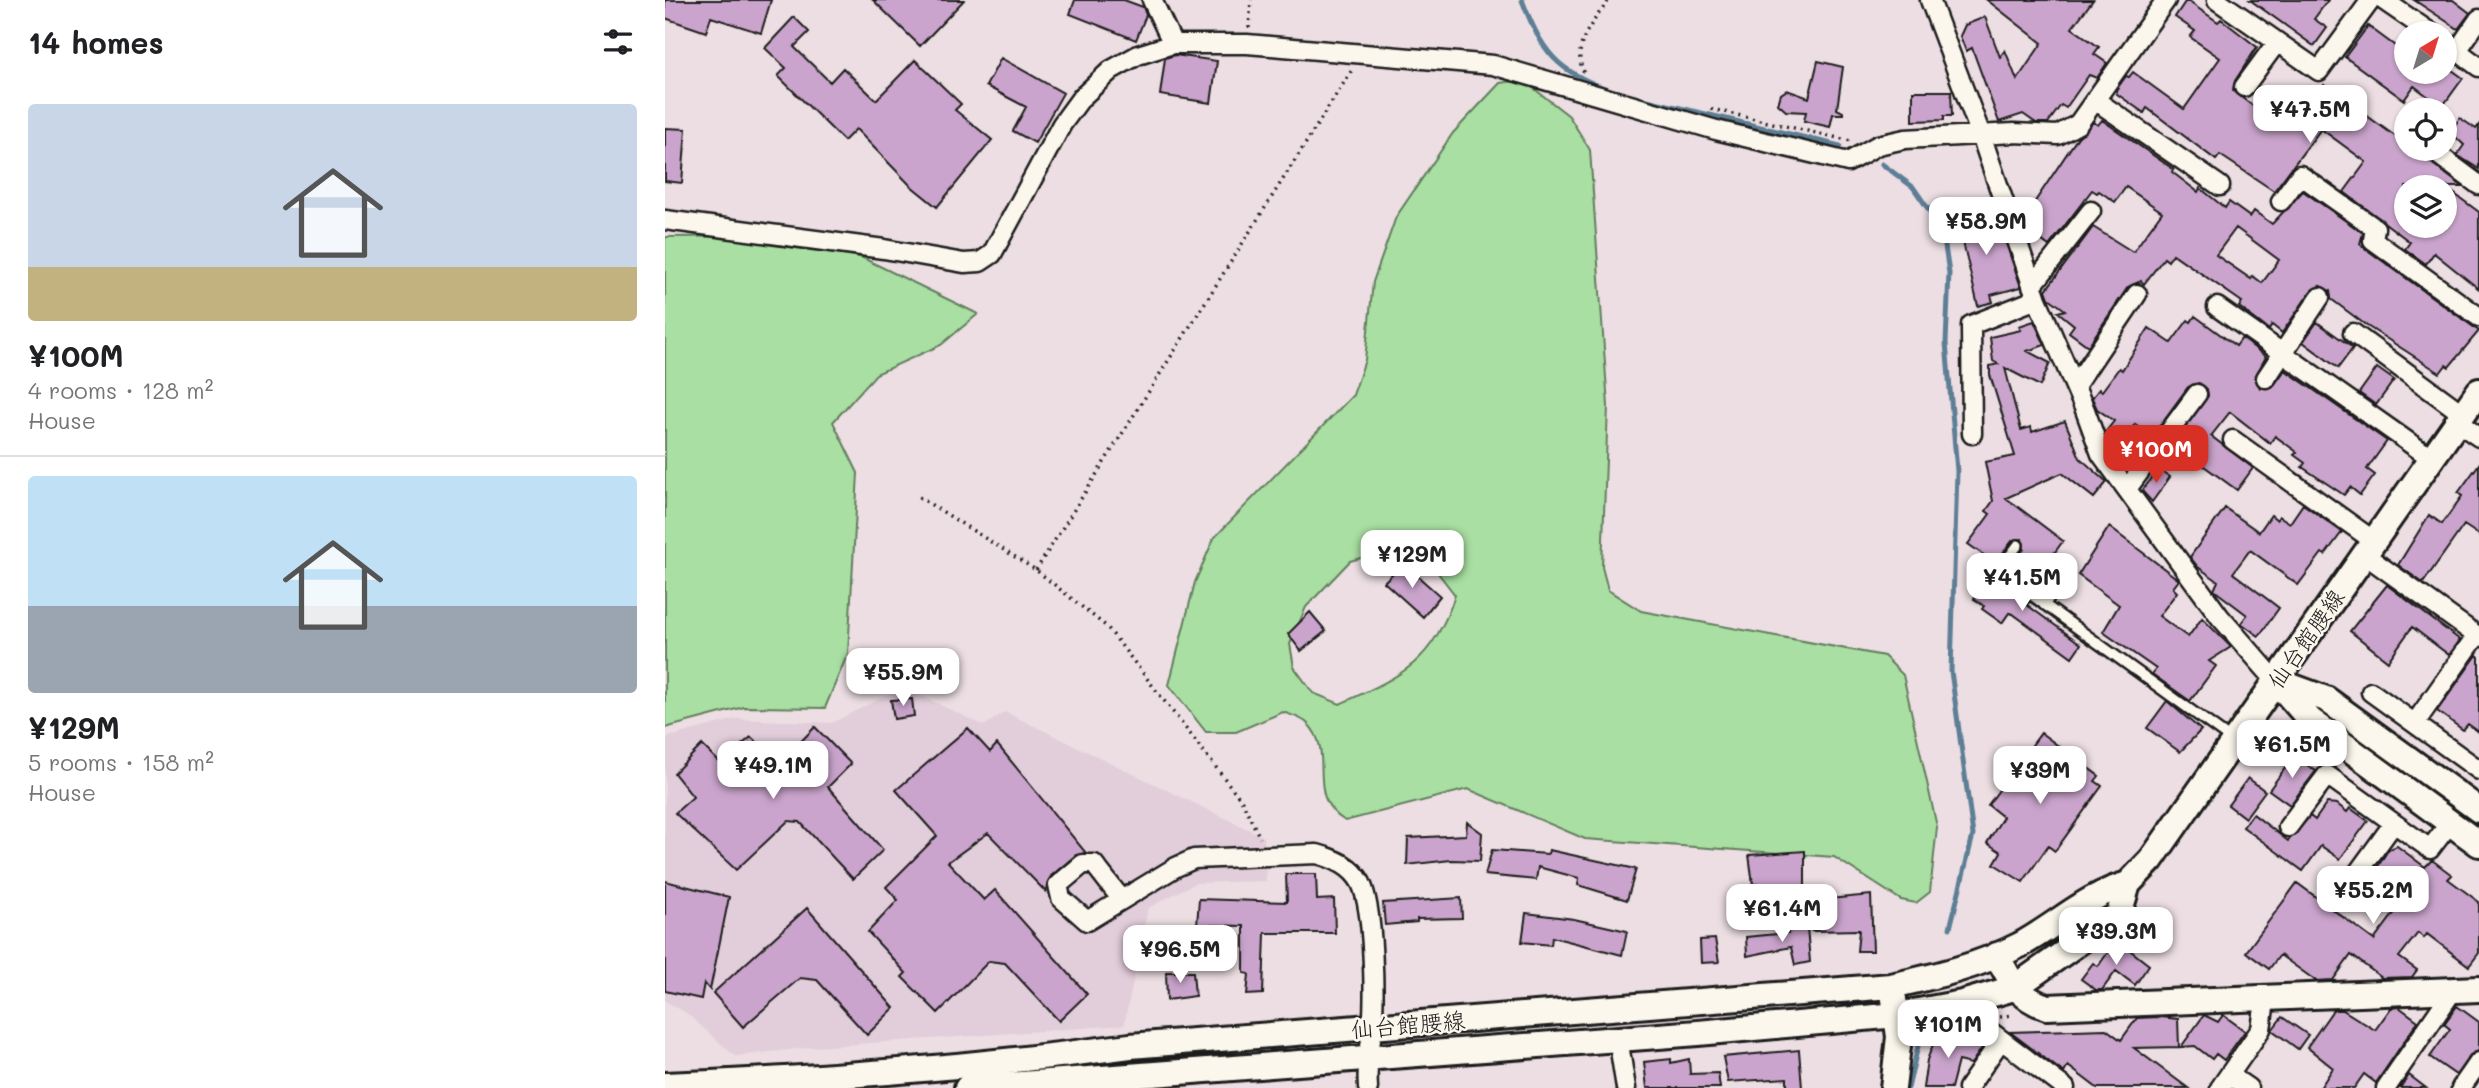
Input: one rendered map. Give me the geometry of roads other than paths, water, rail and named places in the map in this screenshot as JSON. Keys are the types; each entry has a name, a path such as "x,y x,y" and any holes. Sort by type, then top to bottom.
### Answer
{"main road":[{"name":"仙台館腰線","path":"967,1088 1897,1015 1962,1003 2014,988 2119,914 2128,884 2151,860 2479,390"},
{"path":"2276,681 2326,699 2477,805"},
{"path":"2276,681 2310,720 2479,844"},
{"name":"仙台館腰線","path":"665,1085 958,1065 1130,1046 1891,986 1954,972 1997,955 2021,944 2102,891 2128,884"},
{"path":"1997,955 2014,988 2031,1002 2047,1007 2265,1000 2467,989"},
{"path":"1891,986 1899,1037 1893,1088"}],"street":[{"path":"1152,0 1173,44"},
{"path":"1930,0 1981,135 2035,293 2101,454 2220,617 2276,681"},
{"path":"665,220 884,249 964,263 980,262 992,254 1062,124 1081,99 1111,70 1137,55 1173,44 1247,44 1493,65 1716,130 1848,162 1878,145 1905,138 2014,133 2058,135 2078,124 2166,0"},
{"path":"2217,0 2319,71 2371,0"},
{"path":"2393,3 2416,21"},
{"path":"2457,41 2479,19"},
{"path":"2245,87 2277,43"},
{"path":"2457,51 2479,67"},
{"path":"2095,100 2220,186"},
{"path":"2447,161 2479,185"},
{"path":"2281,201 2300,174 2375,228 2373,240 2479,317"},
{"path":"1972,435 1971,325 2035,293 2091,211"},
{"path":"2075,386 2137,294"},
{"path":"2266,378 2320,297"},
{"path":"2217,307 2431,458"},
{"path":"2353,334 2460,418 2479,437"},
{"path":"2127,489 2197,394"},
{"path":"2233,440 2478,636 2420,716"},
{"path":"2371,692 2479,770"},
{"path":"2288,827 2326,775 2430,849 2450,823"},
{"path":"2354,878 2394,823"},
{"path":"1122,900 1176,866 1194,859 1317,854 1333,858 1349,867 1360,883 1366,902 1371,949 1372,1029 1366,1058 1368,1088"},
{"path":"2386,1088 2467,989"},
{"path":"2248,1088 2224,1081 2261,1029 2265,1000"},
{"path":"1983,1026 2065,1088"},
{"path":"1618,1038 1626,1088"},
{"path":"1968,1088 2001,1040"},
{"path":"2461,1088 2479,1062"}],"lane":[{"path":"2018,545 1998,571 2233,741"},
{"path":"2045,605 2064,578"}],"waterway":[{"path":"1522,0 1537,33 1554,58 1577,76 1610,90"},
{"path":"1630,96 1840,146"},
{"path":"1882,164 1913,187 1931,213 1943,233 1949,273 1946,343 1957,471 1951,671 1973,835 1950,928"},
{"path":"1908,1088 1919,1042"}]}
